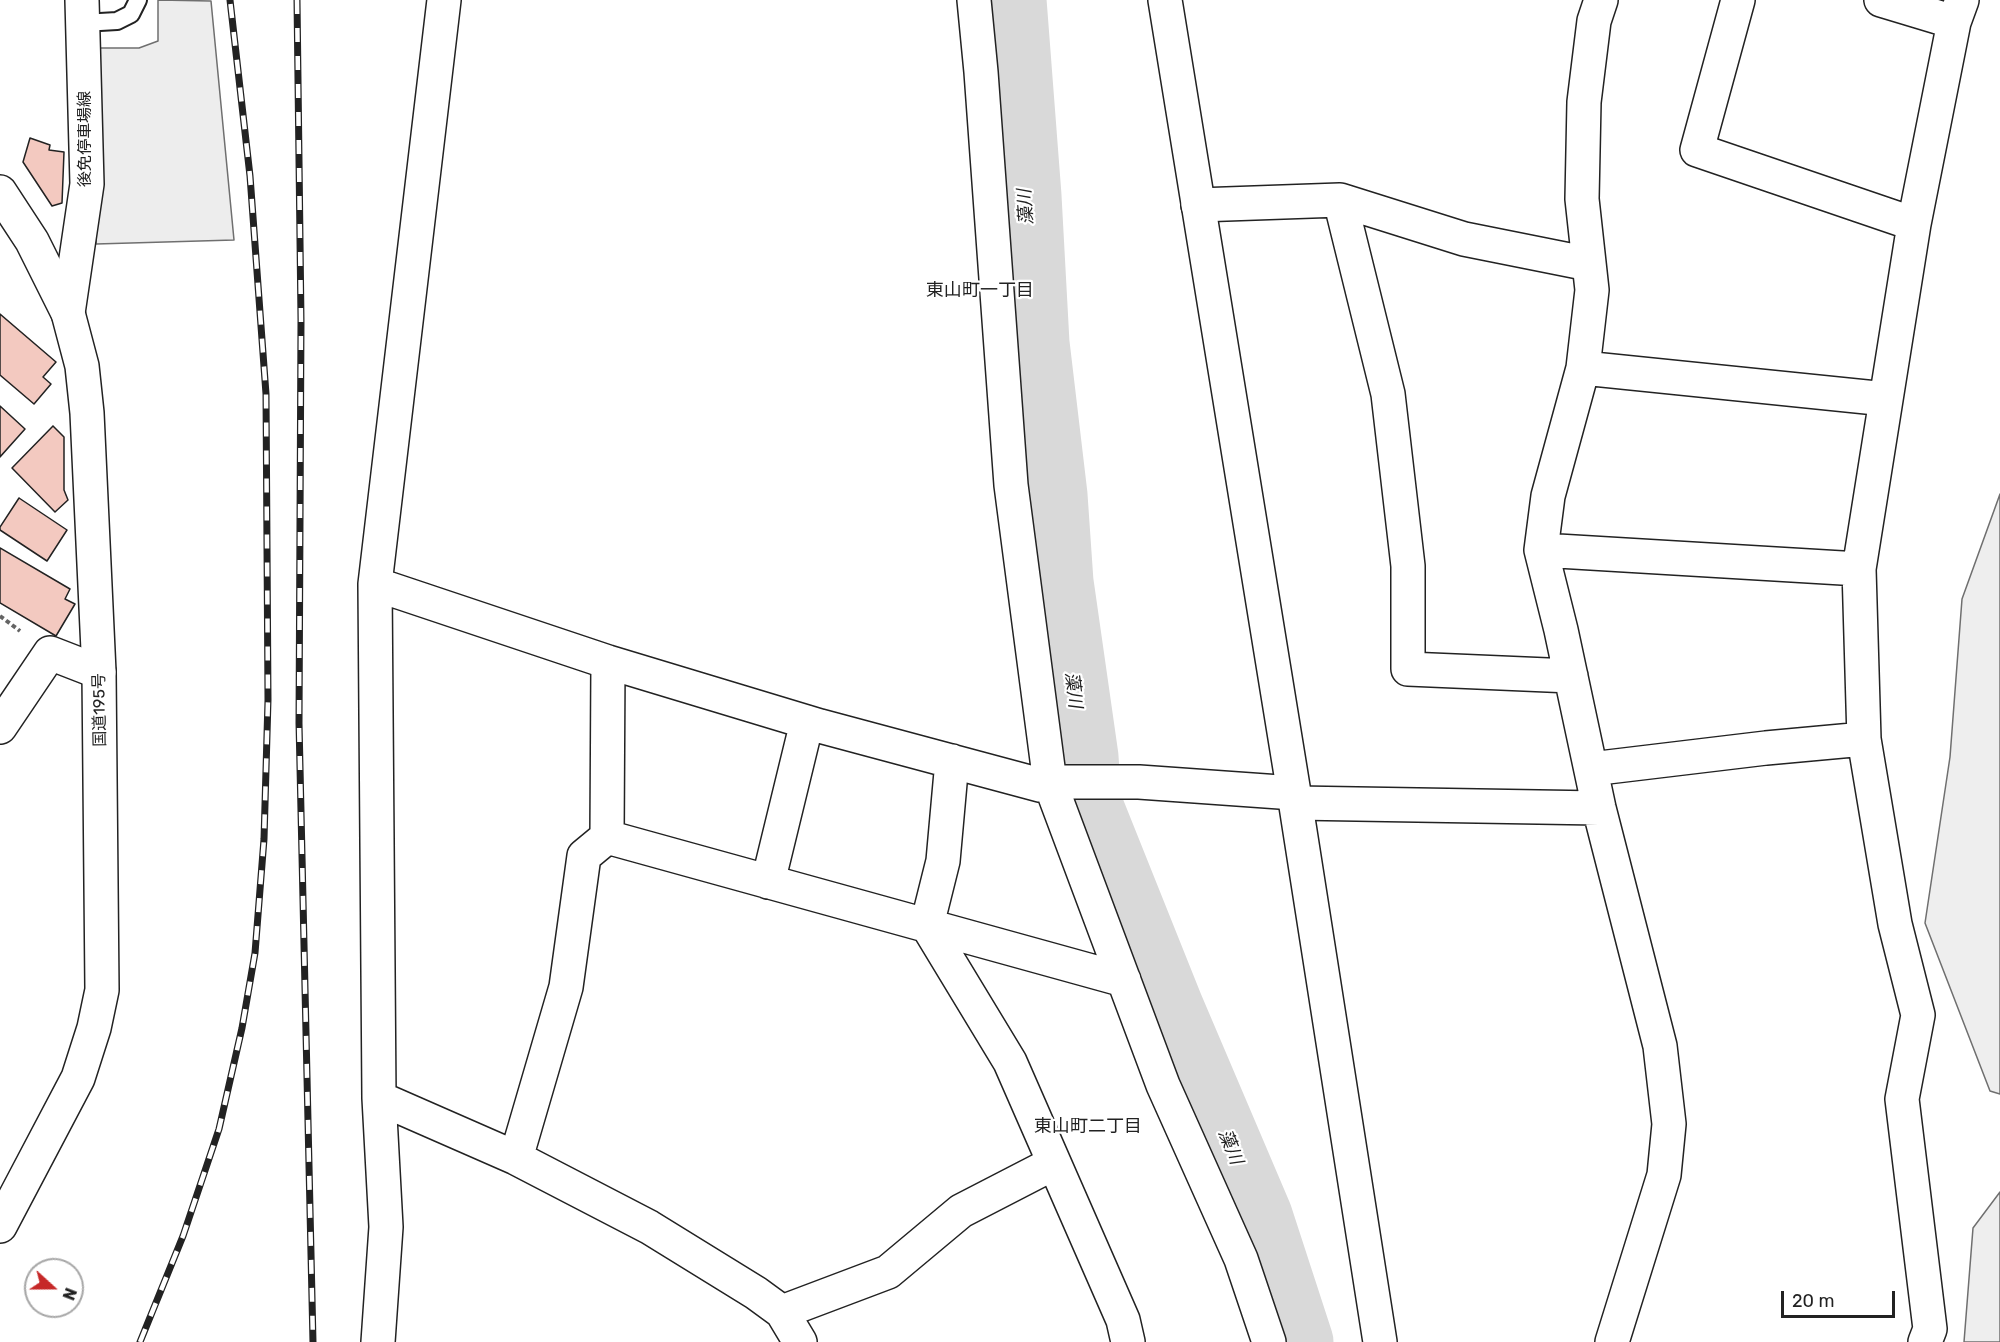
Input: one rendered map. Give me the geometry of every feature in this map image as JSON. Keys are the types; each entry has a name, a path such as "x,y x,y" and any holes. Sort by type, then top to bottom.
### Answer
{"main road":[{"path":"378,1342 387,1227 379,1098 375,584 444,0"},
{"path":"974,0 1011,485 1057,783 1124,980 1163,1085 1242,1258 1269,1342"},
{"path":"1165,0 1295,798 1380,1342"},
{"path":"1601,0 1594,21 1584,102 1582,199 1592,290 1584,368 1548,496 1540,550 1571,676 1599,807 1660,1046 1669,1125 1665,1175 1612,1342"},
{"path":"1738,0 1697,150 1914,224"},
{"path":"1881,0 1958,11 1914,224 1859,569 1864,739 1895,924 1918,1015 1902,1099 1930,1329 1924,1342"},
{"name":"後免停車場線","path":"68,313 87,184 83,12"},
{"name":"国道195号","path":"0,192 32,241 68,313 82,366 87,413 99,672 102,990 94,1028 78,1078 0,1227"},
{"path":"1198,205 1340,200 1464,239 1589,264"},
{"path":"1340,200 1388,394 1408,566 1408,669 1571,676"},
{"path":"1584,368 1886,399"},
{"path":"1540,550 1859,569"},
{"path":"375,584 608,662 807,722 1040,785 1139,782 1295,798 1599,807"},
{"path":"0,727 50,653 99,672"},
{"path":"607,837 608,662"},
{"path":"768,882 807,722"},
{"path":"1591,769 1864,739"},
{"path":"952,761 943,861 927,925 1010,1062 1123,1320 1128,1342"},
{"path":"607,837 1124,980"},
{"path":"516,1158 566,987 584,856 607,837"},
{"path":"379,1098 516,1158 649,1227 756,1293 782,1312 800,1342"},
{"path":"782,1312 888,1272 961,1211 1054,1163"}],"lane":[{"path":"83,12 117,21 131,14 138,0"}],"shaded area":[{"path":"158,0 211,1 234,240 96,244 100,48 139,48 158,41"},
{"path":"2000,494 2000,1094 1990,1091 1925,923 1950,757 1962,599"},
{"path":"2000,1192 2000,1342 1964,1342 1973,1228"}],"building":[{"path":"30,138 50,145 49,150 64,152 62,203 52,206 23,162"},
{"path":"0,314 56,362 43,377 51,384 34,404 0,375"},
{"path":"0,406 25,429 0,457"},
{"path":"53,426 64,437 64,490 68,500 55,512 12,468"},
{"path":"19,498 67,530 47,561 0,530"},
{"path":"0,548 70,589 65,599 75,604 56,636 0,603"}],"waterway":[{"name":"藻川","path":"1012,0 1027,196 1035,343 1053,495 1059,582 1084,757 1087,802 1169,1007 1258,1216 1299,1342"}],"railway":[{"path":"140,1342 183,1236 219,1129 242,1028 255,953 264,839 268,700 266,394 250,176 230,0"},
{"path":"297,0 301,320 299,723 313,1342"}],"district":[{"name":"東山町一丁目","path":"980,291"},
{"name":"東山町二丁目","path":"1088,1127"}]}
